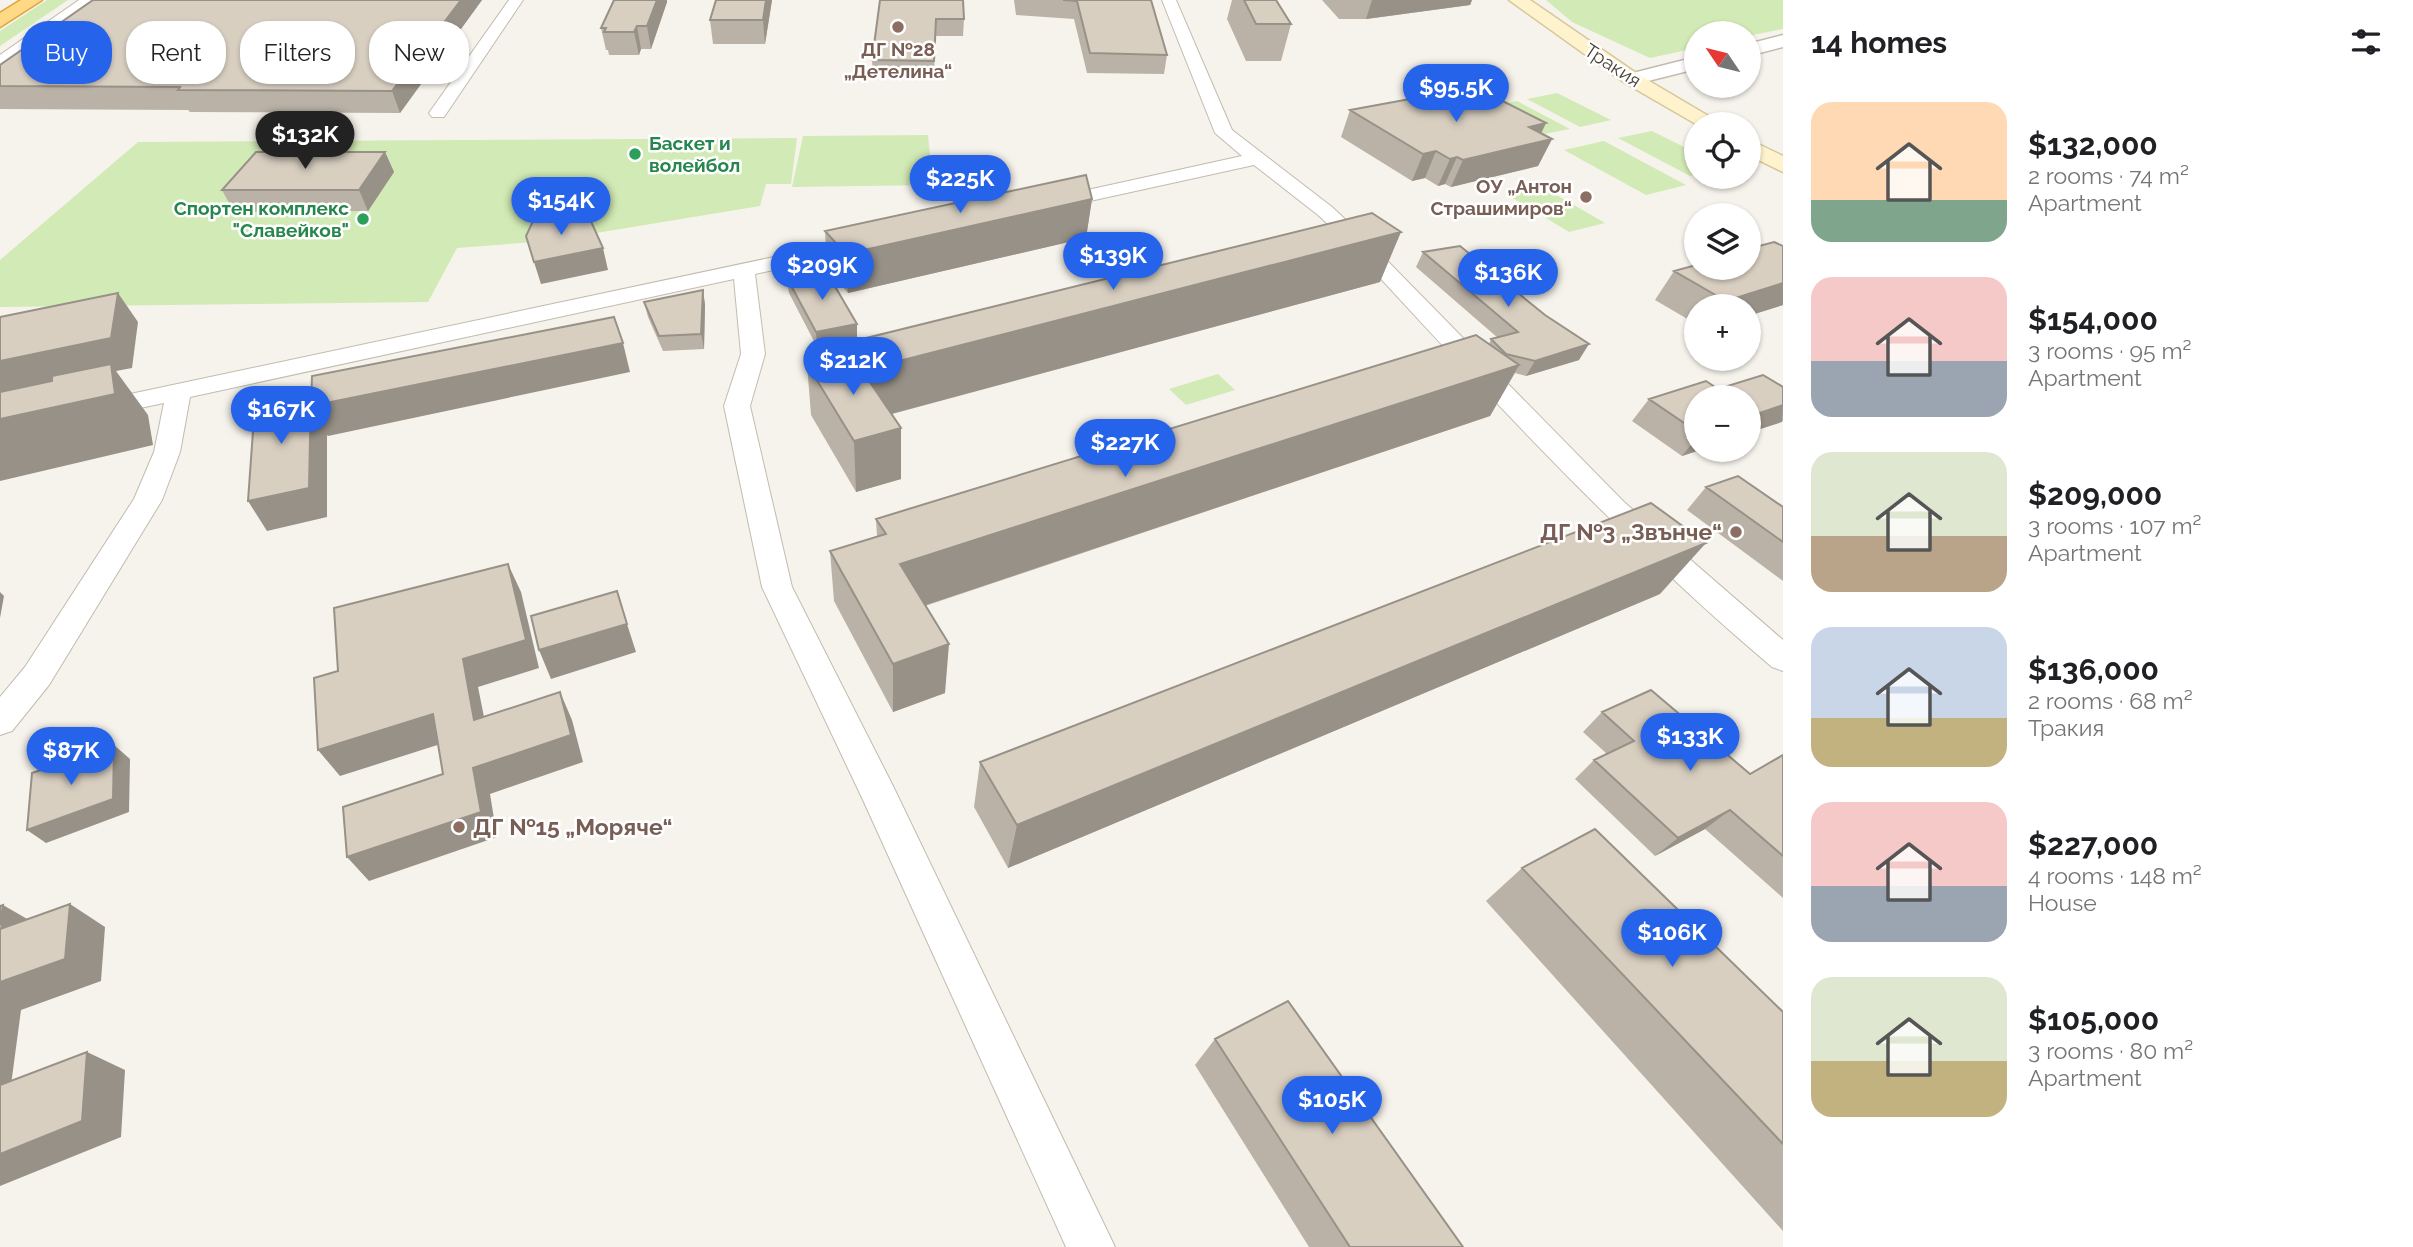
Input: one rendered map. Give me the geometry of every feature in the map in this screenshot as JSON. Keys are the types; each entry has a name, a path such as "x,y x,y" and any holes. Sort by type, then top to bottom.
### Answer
{"highway":[{"path":"0,21 33,0"}],"main road":[{"name":"Тракия","path":"1518,0 1632,79 1690,112"},
{"path":"1761,153 1783,165"}],"street":[{"path":"0,63 89,0"},
{"path":"438,113 516,0"},
{"path":"1169,0 1224,133 1325,211 1619,515 1743,626 1783,658"},
{"path":"1761,47 1783,41"},
{"path":"1632,79 1684,66"},
{"path":"1023,210 1256,159"},
{"path":"68,415 178,394 891,239"},
{"path":"744,270 753,354 737,406 777,587 880,797 1091,1247"},
{"path":"0,721 37,676 148,500 167,452 178,394"}],"green space":[{"path":"47,0 68,0 37,21 21,21 21,32 0,46 0,31"},
{"path":"1546,0 1783,0 1783,29 1761,33 1761,21 1684,21 1684,51 1650,58 1572,22"},
{"path":"1557,93 1611,120 1580,127 1527,99"},
{"path":"1517,101 1570,129 1539,135 1486,107"},
{"path":"1652,131 1684,147 1684,173 1618,138"},
{"path":"928,135 933,185 792,187 803,136"},
{"name":"Спортен комплекс \"Славейков\"","path":"797,138 791,184 766,184 760,206 596,233 540,238 535,242 457,248 428,302 0,307 0,260 138,142"},
{"path":"1604,141 1684,186 1646,195 1564,150"},
{"path":"1541,186 1605,223 1569,232 1506,194"},
{"path":"1218,374 1235,390 1186,405 1169,389"}],"building":[{"path":"93,0 461,0 445,21 369,21 369,84 397,84 392,91 0,86 0,65 21,50 21,84 112,84 112,21 63,21"},
{"path":"614,0 657,0 647,26 637,26 634,32 604,32 606,28 601,28"},
{"path":"716,0 766,0 763,20 710,20"},
{"path":"880,0 963,0 964,19 936,19 934,61 872,60"},
{"path":"1063,0 1151,0 1167,55 1090,53 1077,1"},
{"path":"1244,0 1276,0 1291,24 1256,24"},
{"path":"1475,87 1546,123 1529,127 1552,139 1463,160 1457,157 1450,159 1436,151 1423,154 1350,110"},
{"path":"256,152 385,152 359,190 222,190"},
{"path":"1086,175 1092,199 846,254 825,231"},
{"path":"1372,213 1401,232 864,370 846,343"},
{"path":"535,217 589,217 603,248 534,262 526,236"},
{"path":"1774,242 1783,246 1783,283 1748,294 1714,294 1690,280 1761,280 1761,246"},
{"path":"1460,246 1545,315 1589,344 1535,361 1506,354 1491,339 1518,332 1423,252"},
{"path":"1684,268 1684,277 1674,271"},
{"path":"826,271 857,324 816,332 787,278"},
{"path":"703,290 701,334 659,336 644,302"},
{"path":"118,293 111,338 0,361 0,317"},
{"path":"614,317 623,343 311,406 312,376"},
{"path":"1476,335 1519,365 900,564 949,644 893,664 830,551 886,534 876,519"},
{"path":"850,353 901,428 854,441 807,364"},
{"path":"111,364 115,394 0,419 0,392 52,381 52,376"},
{"path":"1763,375 1783,387 1783,405 1761,413 1761,385 1731,385"},
{"path":"1706,381 1712,385 1693,385"},
{"path":"1684,388 1684,423 1649,399"},
{"path":"311,391 309,488 248,501 255,403"},
{"path":"1738,476 1783,507 1783,542 1706,487"},
{"path":"1651,503 1706,543 1017,825 980,762"},
{"path":"508,564 526,640 463,659 474,720 560,692 571,735 473,768 481,812 347,857 343,807 443,774 433,714 318,750 314,678 338,671 334,608"},
{"path":"617,591 627,624 539,650 531,616"},
{"path":"1651,690 1750,774 1783,755 1783,856 1730,810 1678,838 1594,760 1634,741 1602,712"},
{"path":"114,745 113,799 27,830 32,773"},
{"path":"1595,829 1783,1012 1783,1144 1522,868"},
{"path":"70,904 65,959 0,982 0,929"},
{"path":"1288,1001 1463,1247 1350,1247 1215,1039"},
{"path":"87,1052 82,1121 0,1154 0,1085"}],"place":[{"name":"ДГ №28 „Детелина“","path":"898,27"},
{"name":"Баскет и волейбол","path":"635,154"},
{"name":"ОУ „Антон Страшимиров“","path":"1586,197"},
{"name":"Спортен комплекс \"Славейков\"","path":"363,219"},
{"name":"ДГ №3 „Звънче“","path":"1736,532"},
{"name":"ДГ №15 „Моряче“","path":"459,827"}]}
